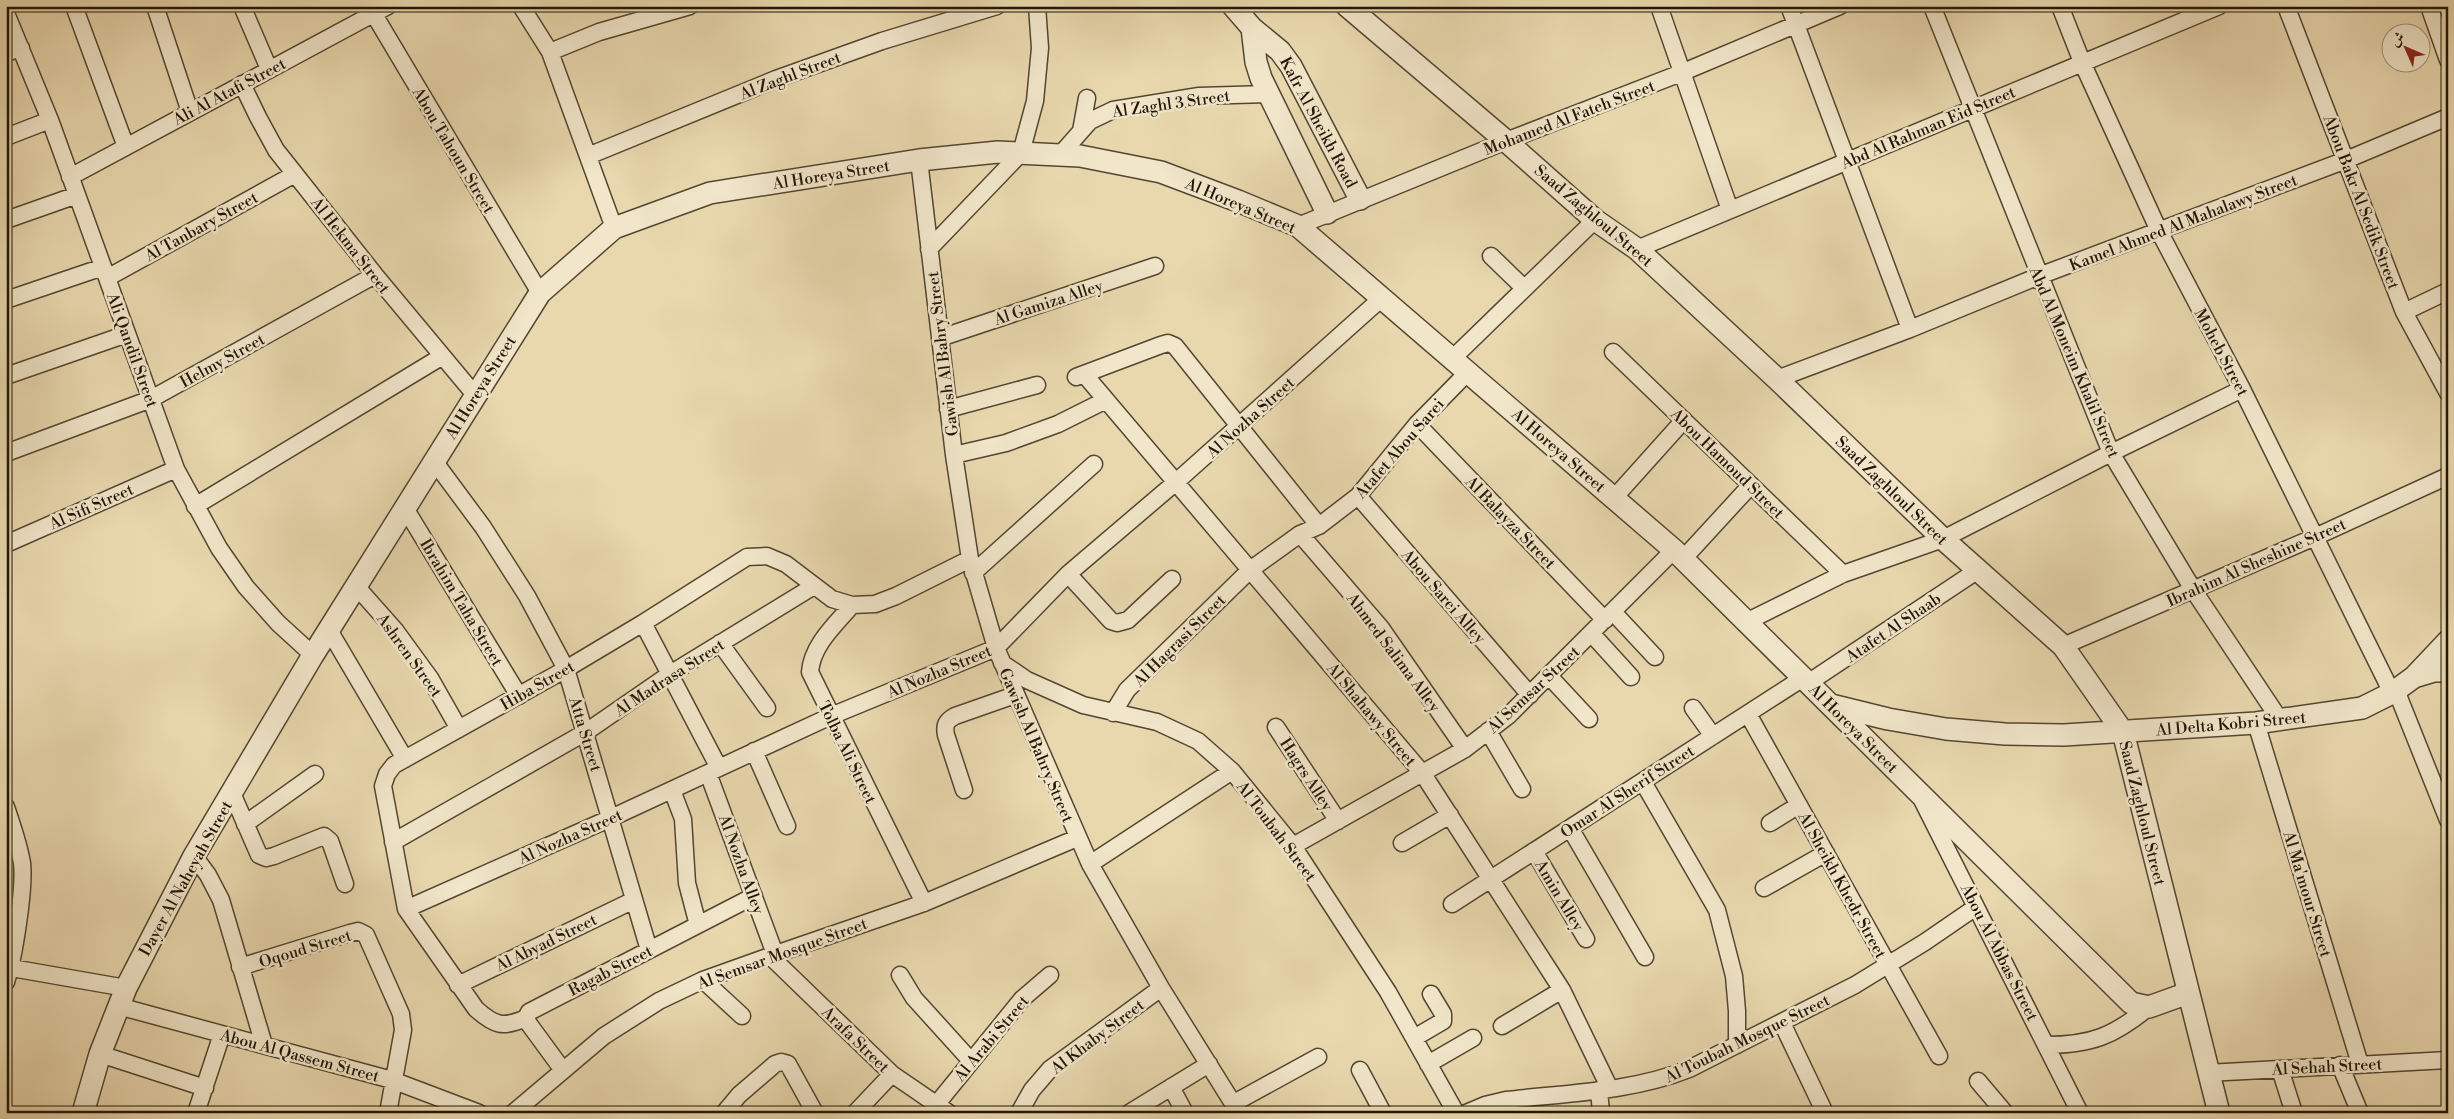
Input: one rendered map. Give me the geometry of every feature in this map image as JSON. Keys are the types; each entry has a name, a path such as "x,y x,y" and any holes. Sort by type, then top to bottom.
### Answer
{"street":[{"path":"74,6 126,147"},
{"path":"155,6 190,112"},
{"path":"242,6 269,69"},
{"name":"Ali Al Atafi Street","path":"70,177 242,84 371,10 388,6"},
{"path":"521,6 550,52 614,228"},
{"path":"550,52 599,32 690,6"},
{"name":"Al Zaghl Street","path":"588,156 776,79 882,41 997,6"},
{"path":"930,249 1021,153 1034,101 1040,48 1037,6"},
{"name":"Kafr Al Sheikh Road","path":"1233,6 1252,28 1280,51 1290,66 1360,199"},
{"name":"Saad Zaghloul Street","path":"1347,6 1506,141 1595,220 1637,249 1777,379 1943,539 2063,646 2122,732 2207,1074 2219,1113"},
{"path":"1659,6 1730,210"},
{"path":"1789,6 1910,329"},
{"name":"Mohamed Al Fateh Street","path":"1298,226 1360,199 1681,73 1840,6"},
{"name":"Abd Al Moneim Khalil Street","path":"1932,6 2111,453 2194,590 2280,720"},
{"name":"Moheb Street","path":"2060,6 2082,62 2159,231 2242,389 2394,692 2448,820"},
{"name":"Abd Al Rahman Eid Street","path":"1637,249 2220,6"},
{"name":"Abou Bakr Al Sedik Street","path":"2286,6 2404,312 2448,393"},
{"path":"2429,6 2448,60"},
{"name":"Abou Tahoun Street","path":"371,10 540,293"},
{"name":"Ali Qandil Street","path":"6,13 13,51 50,120 176,469 219,548 246,587 278,623 313,655"},
{"name":"Kafr Al Sheikh Road","path":"1252,28 1256,62 1268,94 1327,213"},
{"name":"Al Hekma Street","path":"242,84 276,150 441,357 475,395"},
{"name":"Al Zaghl 3 Street","path":"1060,155 1090,121 1113,110 1199,96 1268,94"},
{"path":"1081,131 1087,98"},
{"name":"Kamel Ahmed Al Mahalawy Street","path":"1777,379 1910,329 2039,276 2346,160 2448,117"},
{"path":"6,136 50,120"},
{"name":"Al Horeya Street","path":"313,655 540,293 614,228 710,192 919,160 998,152 1080,156 1161,172 1298,226 1383,297 1679,555 2124,997 2131,1003 2148,1007"},
{"name":"Gawish Al Bahry Street","path":"919,160 954,456 972,566 999,655 1077,838 1090,864 1162,988 1237,1108"},
{"name":"Al Tanbary Street","path":"6,300 105,272 295,174"},
{"path":"6,220 77,195"},
{"path":"1453,358 1595,220"},
{"path":"1491,256 1524,288"},
{"name":"Al Gamiza Alley","path":"940,338 1155,266"},
{"name":"Helmy Street","path":"6,452 151,399 375,275"},
{"path":"2404,312 2448,291"},
{"name":"Al Nozha Street","path":"406,909 611,818 831,716 999,655 1068,574 1240,426 1383,297"},
{"path":"6,376 127,334"},
{"name":"Al Shahawy Street","path":"1240,426 1175,346 1168,343 1079,375 1106,400 1423,774 1562,990 1604,1090"},
{"name":"Abou Hamoud Street","path":"1613,352 1843,574"},
{"path":"195,506 441,357"},
{"name":"Atafet Abou Sarei","path":"1250,570 1300,534 1319,526 1358,496 1417,424 1469,372"},
{"path":"948,409 1036,385"},
{"path":"1746,622 1843,574 1943,539 2111,453 2242,389"},
{"path":"954,456 1006,443 1041,430 1106,400"},
{"path":"1614,498 1684,420"},
{"name":"Al Balayza Street","path":"1417,424 1609,616 1655,657"},
{"path":"1240,426 1319,526"},
{"name":"Atta Street","path":"434,461 493,542 527,596 566,669 586,732 648,950"},
{"name":"Hiba Street","path":"526,1018 509,1025 490,1022 476,1009 458,985 406,909 383,786 386,774 394,765 566,669 747,557 767,556 786,564 832,599 852,605 875,604 972,566 1094,464"},
{"name":"Al Sifi Street","path":"6,544 176,469"},
{"name":"Ibrahim Al Sheshine Street","path":"2063,646 2315,537 2448,476"},
{"name":"Al Semsar Street","path":"1293,846 1423,774 1465,749 1488,732 1530,695 1609,616 1679,555 1751,485"},
{"name":"Abou Sarei Alley","path":"1358,496 1530,695"},
{"name":"Ibrahim Taha Street","path":"404,508 519,696"},
{"name":"Ahmed Salima Alley","path":"1300,534 1381,628 1465,749"},
{"name":"Al Hagrasi Street","path":"1113,714 1127,690 1250,570"},
{"name":"Atafet Al Shaab","path":"1806,681 1978,570"},
{"path":"1068,574 1117,624 1128,620 1172,578"},
{"name":"Ashren Street","path":"356,586 395,630 430,678 459,729"},
{"name":"Al Madrasa Street","path":"393,842 586,732 670,674 814,586"},
{"name":"Tolba Ali Street","path":"852,605 817,647 811,658 810,672 924,904"},
{"name":"Al Nozha Alley","path":"643,623 670,674 714,770 772,955"},
{"path":"329,630 405,759"},
{"path":"1591,634 1631,677"},
{"path":"2414,677 2448,641"},
{"path":"720,643 767,708"},
{"name":"Dayer Al Naheyah Street","path":"83,1113 100,1054 122,997 194,856 313,655"},
{"name":"Al Toubah Street","path":"999,655 1027,680 1054,694 1113,714 1157,722 1198,742 1232,771 1293,846 1388,992 1453,1111"},
{"path":"2414,677 2434,671 2448,671"},
{"path":"1549,676 1589,719"},
{"name":"Al Delta Kobri Street","path":"1831,705 1888,719 1985,732 2064,735 2256,723 2362,708 2394,692 2414,677"},
{"name":"Omar Al Sherif Street","path":"1452,904 1713,736 1806,681"},
{"path":"964,790 946,735 945,727 948,720 1015,695"},
{"path":"1693,708 1713,736"},
{"name":"Al Sheikh Khedr Street","path":"1748,714 1939,1056"},
{"name":"Al Ma'mour Street","path":"2256,723 2360,1064"},
{"name":"Hagrs Alley","path":"1276,727 1338,821"},
{"path":"1488,732 1522,789"},
{"path":"754,751 787,826"},
{"path":"1090,864 1232,771"},
{"path":"245,824 315,774"},
{"path":"1643,782 1717,910 1734,976 1737,1045"},
{"path":"672,790 684,819 687,883 698,925"},
{"name":"Abou Al Abbas Street","path":"1918,792 2080,1113"},
{"path":"232,793 259,854 266,858 320,837 328,837 345,884"},
{"path":"6,806 22,862 23,885 8,973"},
{"path":"1770,823 1799,806"},
{"path":"1402,843 1450,815"},
{"path":"1570,828 1645,957"},
{"name":"Al Semsar Mosque Street","path":"513,1113 562,1069 619,1026 659,1001 703,980 924,904 1077,838"},
{"name":"Amin Alley","path":"1534,851 1586,939"},
{"path":"1764,888 1826,853"},
{"path":"194,856 208,875 221,900 264,1045"},
{"name":"Ragab Street","path":"526,1018 534,1008 754,896"},
{"name":"Al Abyad Street","path":"458,985 634,900"},
{"name":"Al Toubah Mosque Street","path":"1453,1111 1506,1100 1604,1090 1664,1079 1782,1024 1888,965 1976,907"},
{"name":"Oqoud Street","path":"240,967 350,933 358,932 366,935 401,1014 402,1030 392,1080"},
{"name":"Arafa Street","path":"772,955 892,1074 942,1109"},
{"name":"Abou Al Qassem Street","path":"8,973 122,997 222,1034 392,1080 479,1113"},
{"path":"900,975 914,998 971,1062"},
{"name":"Al Arabi Street","path":"942,1109 971,1062 1022,999 1050,975"},
{"path":"703,980 742,1016"},
{"name":"Al Khaby Street","path":"1019,1113 1032,1090 1050,1069 1162,988"},
{"path":"1502,1026 1562,990"},
{"path":"2046,1045 2075,1045 2102,1038 2127,1025 2148,1007 2188,993"},
{"path":"1414,1038 1443,1021 1443,1014 1431,994"},
{"path":"526,1018 528,1024 562,1069"},
{"path":"1782,1024 1822,1112"},
{"path":"201,1112 205,1088 222,1034"},
{"path":"1428,1064 1473,1038"},
{"path":"100,1054 205,1088"},
{"path":"1237,1108 1318,1057"},
{"name":"Al Sehah Street","path":"2207,1074 2448,1060"},
{"path":"724,1113 739,1095 775,1064 781,1062 788,1064 815,1113"},
{"path":"1128,1113 1209,1064"},
{"path":"2340,1065 2360,1113"},
{"path":"2280,1069 2294,1113"},
{"path":"1360,1070 1383,1113"},
{"path":"855,1113 892,1074"},
{"path":"388,1113 392,1080"},
{"path":"1978,1081 2005,1113"},
{"path":"1171,1087 1185,1113"},
{"path":"1601,1113 1604,1090"}]}
